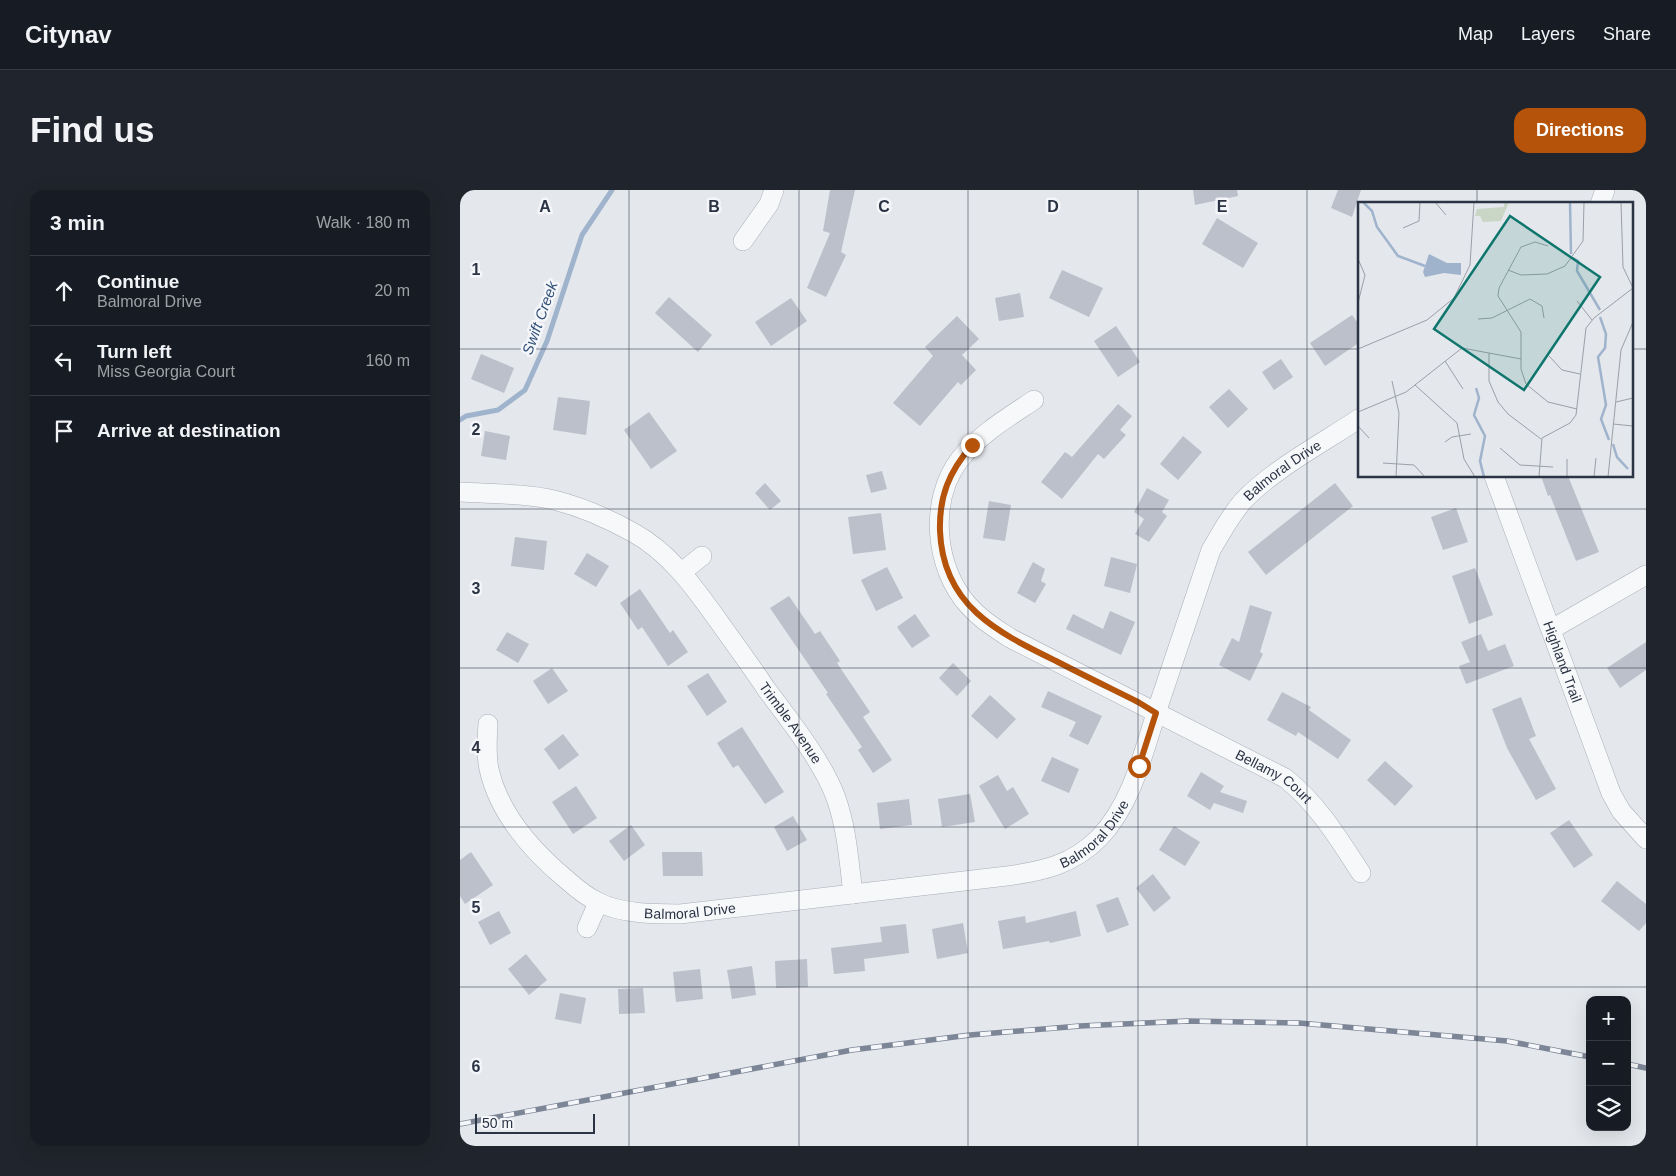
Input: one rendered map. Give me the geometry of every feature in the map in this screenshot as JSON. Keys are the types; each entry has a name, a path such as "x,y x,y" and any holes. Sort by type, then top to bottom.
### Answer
{"street":[{"path":"743,241 769,204 774,190"},
{"path":"1601,202 1605,190"},
{"name":"Bellamy Court","path":"1034,400 986,432 959,460 951,473 941,504 940,522 943,559 957,591 984,621 1010,638 1286,778 1308,798 1322,815 1361,873"},
{"name":"Balmoral Drive","path":"488,724 486,746 489,770 506,809 521,834 535,851 576,887 598,903 624,910 654,914 680,914 1031,873 1053,868 1084,851 1098,838 1118,814 1139,766 1211,550 1227,522 1243,501 1261,485 1358,419"},
{"name":"Highland Trail","path":"1495,478 1611,793 1621,811 1646,839"},
{"name":"Trimble Avenue","path":"460,492 520,495 554,500 576,507 600,516 636,534 660,551 682,572 826,775 845,827 853,894"},
{"path":"682,572 702,556"},
{"path":"1552,629 1646,575"},
{"path":"587,928 598,903"}],"building":[{"path":"830,190 855,190 841,252 846,255 826,297 807,288 830,233 823,231"},
{"path":"1193,190 1237,190 1238,196 1195,205"},
{"path":"1338,190 1361,190 1352,217 1331,208"},
{"path":"1217,218 1258,243 1243,268 1202,244"},
{"path":"1062,270 1103,288 1089,317 1049,298"},
{"path":"1020,293 1024,317 999,321 995,298"},
{"path":"669,297 712,335 698,352 655,313"},
{"path":"791,298 807,321 771,346 755,322"},
{"path":"1352,315 1358,323 1358,343 1325,366 1310,343"},
{"path":"957,316 979,339 962,355 976,370 961,385 958,382 920,426 893,403 933,356 925,347"},
{"path":"1116,326 1140,362 1118,377 1094,341"},
{"path":"481,354 514,368 504,393 471,379"},
{"path":"1281,359 1293,377 1274,390 1262,372"},
{"path":"1229,389 1248,409 1228,428 1209,407"},
{"path":"558,397 590,401 586,435 553,430"},
{"path":"1118,404 1132,416 1120,430 1126,435 1104,459 1098,454 1062,499 1041,482 1065,452 1072,457"},
{"path":"649,412 677,451 651,469 624,430"},
{"path":"485,431 510,436 506,460 481,456"},
{"path":"1183,436 1202,452 1178,480 1160,464"},
{"path":"882,471 887,489 871,493 866,475"},
{"path":"1542,478 1569,478 1599,552 1576,561 1550,495 1548,496"},
{"path":"765,483 781,501 770,510 755,493"},
{"path":"1335,483 1353,506 1266,575 1248,552"},
{"path":"1147,488 1169,500 1162,512 1167,516 1149,542 1135,534 1144,519 1134,512"},
{"path":"989,501 1011,505 1005,541 983,538"},
{"path":"1456,508 1468,542 1443,550 1431,517"},
{"path":"881,513 886,550 853,554 848,517"},
{"path":"515,537 547,541 544,570 511,566"},
{"path":"587,553 609,566 596,587 574,574"},
{"path":"1111,557 1137,564 1130,593 1104,586"},
{"path":"1033,562 1045,569 1041,581 1046,584 1035,603 1017,593"},
{"path":"887,567 903,598 876,611 861,580"},
{"path":"1475,568 1493,615 1469,624 1452,576"},
{"path":"640,589 670,633 673,630 688,652 668,666 642,627 638,630 620,603"},
{"path":"789,596 815,634 820,631 840,661 837,663 870,712 863,717 892,760 873,773 858,750 862,747 770,608"},
{"path":"1250,605 1272,612 1260,652 1263,654 1250,681 1219,665 1232,638 1239,642"},
{"path":"1110,611 1135,622 1121,655 1066,629 1073,614 1103,629"},
{"path":"915,614 930,636 912,648 897,627"},
{"path":"507,632 529,644 518,663 496,650"},
{"path":"1481,634 1488,651 1505,644 1514,666 1466,684 1459,666 1470,662 1461,642"},
{"path":"1646,642 1646,670 1620,688 1607,668"},
{"path":"953,663 971,681 957,696 939,678"},
{"path":"552,668 568,691 548,704 533,681"},
{"path":"708,673 727,702 707,716 687,686"},
{"path":"1048,691 1102,716 1088,745 1069,736 1076,722 1041,707"},
{"path":"1282,692 1311,707 1309,710 1351,740 1338,759 1298,732 1296,736 1267,720"},
{"path":"990,695 1016,719 997,739 971,716"},
{"path":"1521,697 1536,736 1529,739 1556,789 1536,800 1507,748 1492,709"},
{"path":"742,727 784,792 765,804 738,765 733,768 717,743"},
{"path":"563,734 579,755 559,770 544,749"},
{"path":"1052,757 1079,769 1069,793 1041,781"},
{"path":"1385,761 1413,786 1395,806 1367,780"},
{"path":"1201,772 1224,786 1220,792 1247,801 1243,813 1214,803 1210,810 1187,796"},
{"path":"998,775 1007,791 1013,787 1029,814 1005,829 979,786"},
{"path":"576,786 597,818 573,834 552,802"},
{"path":"970,794 975,822 942,827 938,799"},
{"path":"909,799 912,825 880,829 877,803"},
{"path":"793,816 807,840 787,851 774,827"},
{"path":"1569,820 1593,855 1574,868 1550,833"},
{"path":"631,825 645,845 624,861 609,841"},
{"path":"1174,826 1200,842 1185,866 1159,850"},
{"path":"471,852 493,885 465,904 460,896 460,860"},
{"path":"662,852 702,852 703,876 663,876"},
{"path":"1153,874 1171,898 1154,912 1136,888"},
{"path":"1617,881 1646,904 1646,923 1639,931 1601,901"},
{"path":"1118,897 1129,925 1107,933 1096,905"},
{"path":"499,911 511,933 490,945 478,922"},
{"path":"1076,911 1081,936 1050,943 1049,941 1003,949 998,921 1025,916 1026,923"},
{"path":"963,923 968,953 937,959 932,929"},
{"path":"906,924 909,953 864,959 865,971 834,974 831,948 882,942 880,927"},
{"path":"526,954 547,980 529,995 508,969"},
{"path":"807,959 808,987 776,988 775,961"},
{"path":"752,966 756,995 732,999 727,970"},
{"path":"700,969 703,999 676,1002 673,972"},
{"path":"643,988 645,1013 619,1014 618,989"},
{"path":"560,993 586,998 581,1024 555,1019"}],"waterway":[{"name":"Swift Creek","path":"460,420 466,416 498,410 525,390 547,341 582,235 612,190"}],"railway":[{"path":"460,1124 852,1050 970,1035 1080,1026 1188,1021 1299,1023 1507,1041 1586,1056"},
{"path":"1631,1065 1646,1068"}],"route":[{"path":"972,445 951,473 941,504 940,541 943,559 950,578 968,605 984,621 1010,638 1138,702 1156,713 1139,766"}]}
